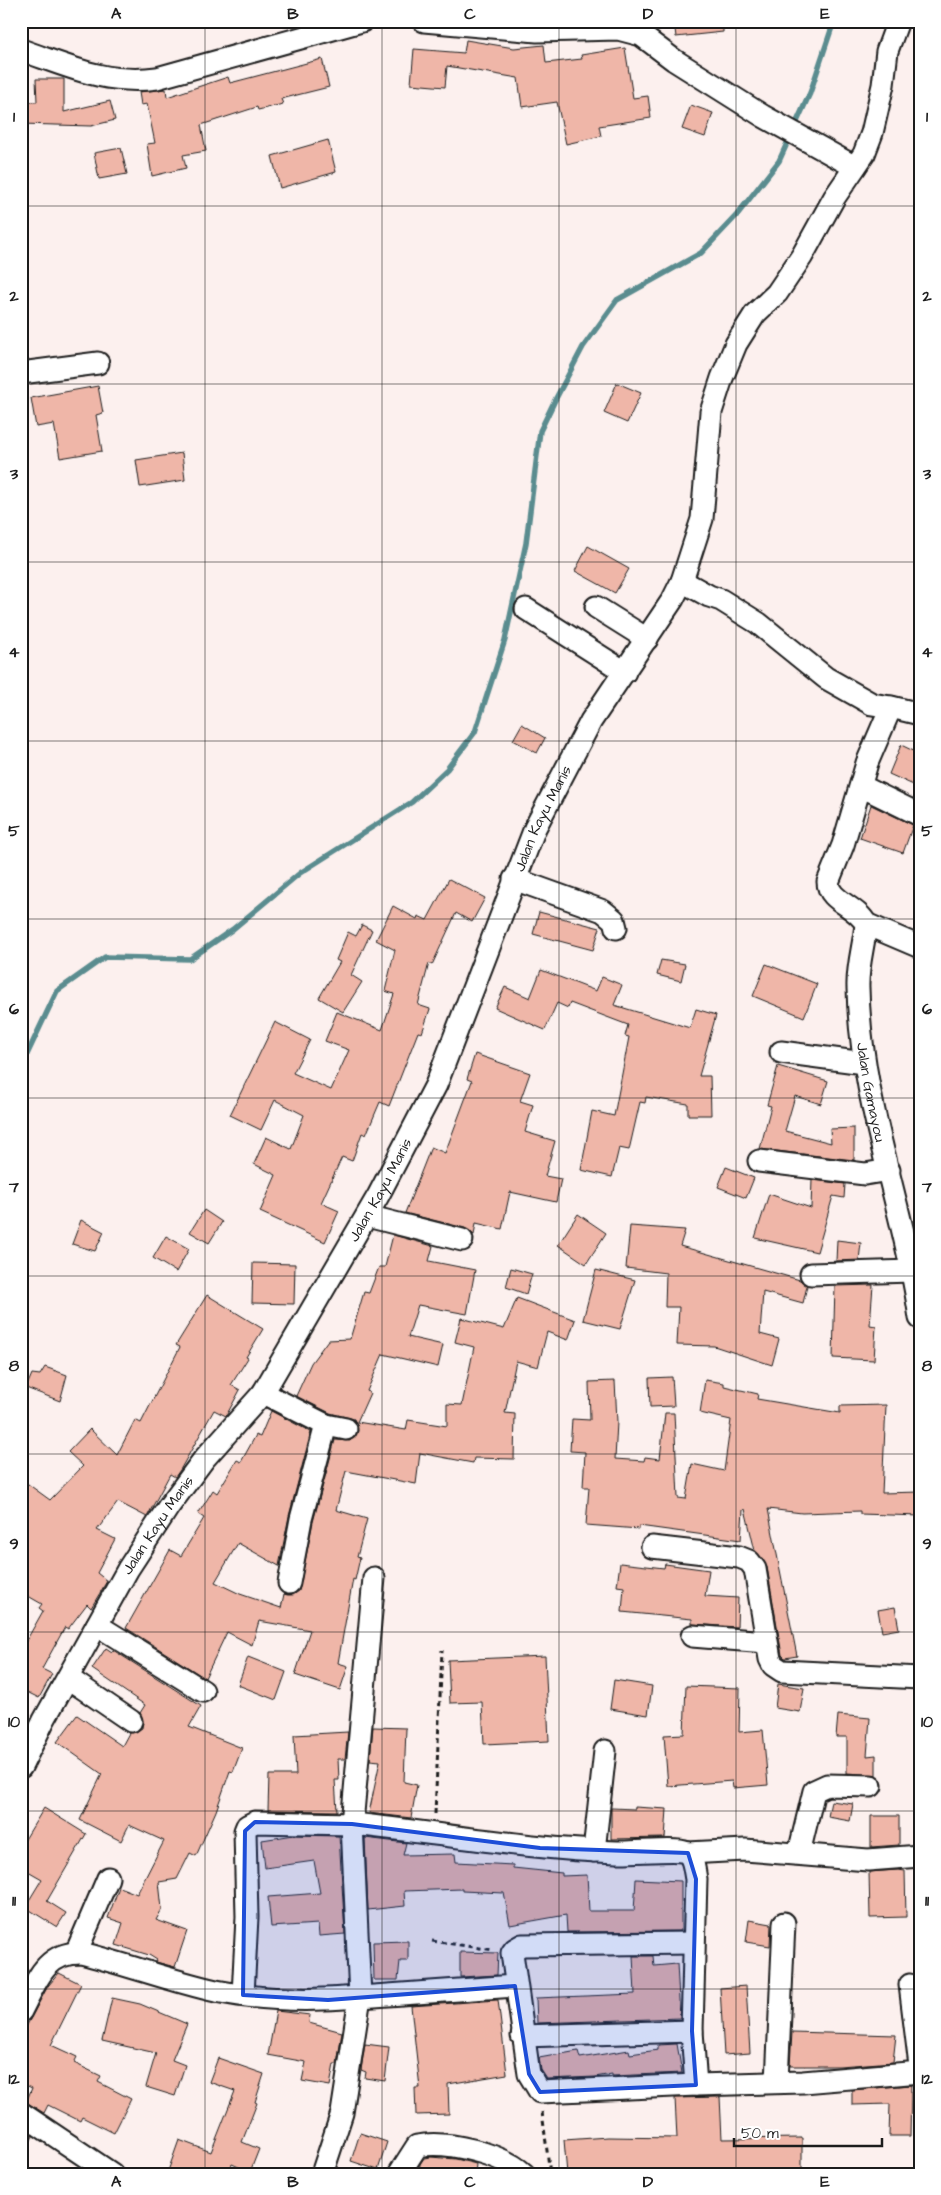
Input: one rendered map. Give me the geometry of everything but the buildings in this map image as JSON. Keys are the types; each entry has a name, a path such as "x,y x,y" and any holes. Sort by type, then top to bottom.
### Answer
{"street":[{"path":"21,50 96,75 133,81 157,78 362,21"},
{"path":"424,21 537,31 618,29 641,34 674,60 763,116 855,167"},
{"name":"Jalan Kayu Manis","path":"21,1767 128,1569 169,1506 204,1459 263,1393 367,1216 436,1085 535,828 591,722 647,639 682,581 702,519 712,412 722,378 736,344 755,314 777,293 802,256 834,198 864,154 872,133 883,85 887,51 898,21"},
{"path":"21,373 98,363"},
{"path":"682,581 709,596 721,600 758,623 826,678 872,704 920,714"},
{"path":"596,607 647,639"},
{"path":"526,610 625,672"},
{"path":"892,707 867,763 843,845 828,882 832,896 859,912 866,924 920,947"},
{"path":"861,786 920,814"},
{"path":"514,879 603,911 614,920 616,928"},
{"name":"Jalan Gamayou","path":"866,924 858,987 864,1063 875,1119 889,1170 912,1271 920,1318"},
{"path":"781,1052 864,1063"},
{"path":"759,1161 864,1174 889,1170"},
{"path":"367,1216 462,1240"},
{"path":"811,1274 912,1271"},
{"path":"263,1393 336,1427 301,1519 289,1583"},
{"path":"652,1547 739,1557 749,1560 755,1569 766,1642 773,1664 782,1671 920,1678"},
{"path":"322,2174 342,2114 360,1997 352,1824 374,1578"},
{"path":"98,1625 203,1691"},
{"path":"692,1636 766,1642"},
{"path":"68,1678 130,1720"},
{"path":"594,1851 605,1751"},
{"path":"799,1853 814,1791 827,1785 872,1786"},
{"path":"243,1995 247,1918 245,1831 247,1826 255,1822 352,1824 434,1832 540,1848 594,1851 646,1853 679,1850 688,1853 745,1850 868,1860 920,1856"},
{"path":"688,1853 693,1861 696,1879 692,2031 696,2085"},
{"path":"76,1953 108,1878"},
{"path":"777,2082 784,1923"},
{"path":"693,1943 522,1945 514,1949 512,1953 515,1986 522,2036 529,2074 540,2092 777,2082 920,2072"},
{"path":"21,2011 49,1963 67,1953 76,1953 216,1991 306,2000 515,1986"},
{"path":"910,1985 920,2066"},
{"path":"522,2036 692,2031"},
{"path":"21,2113 112,2174"},
{"path":"398,2174 418,2146 426,2144 453,2146 511,2162 524,2174"}],"path":[{"path":"434,1832 442,1650"},
{"path":"432,1942 512,1953"},
{"path":"540,2092 550,2174"}],"highlighted area":[{"path":"255,1822 352,1824 540,1848 688,1853 696,1879 692,2031 696,2085 540,2092 529,2074 515,1986 328,2000 243,1995 245,1831"}],"waterway":[{"path":"21,1067 57,991 105,957 190,959 233,929 300,873 412,802 447,769 475,732 505,640 526,543 540,431 554,402 583,347 617,300 701,253 736,216 779,161 810,93 834,21"}]}
